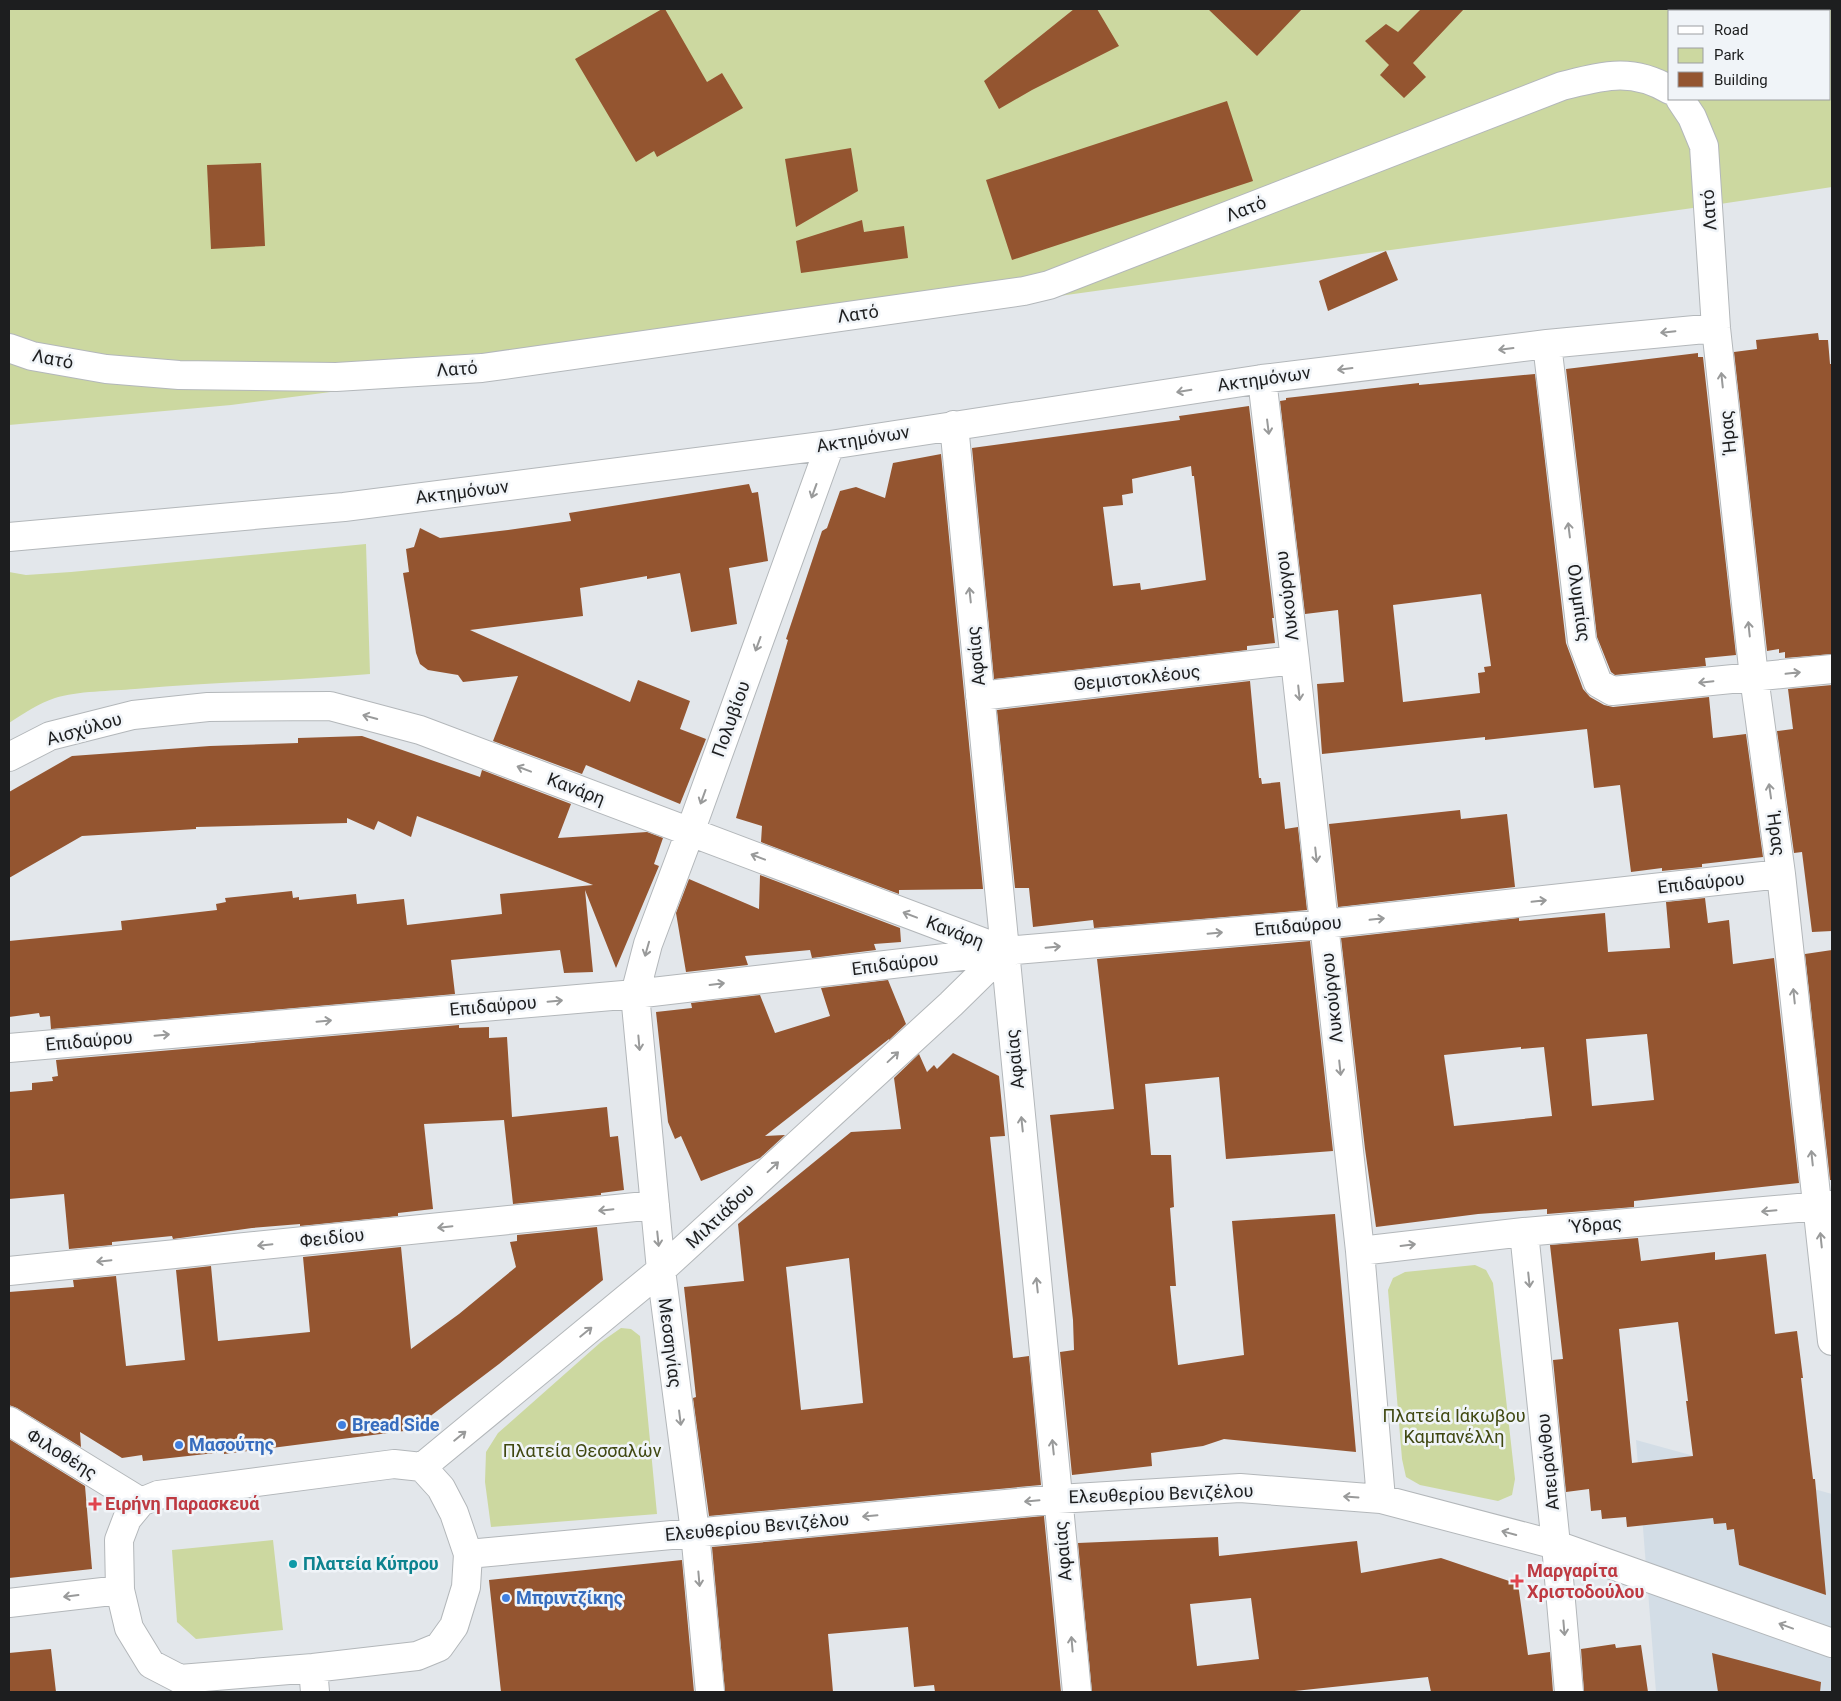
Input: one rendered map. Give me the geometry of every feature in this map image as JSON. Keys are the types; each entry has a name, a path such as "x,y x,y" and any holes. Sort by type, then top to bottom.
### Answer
{"street":[{"name":"Λατό","path":"9,348 32,356 106,369 178,375 336,377 482,368 1024,291 1049,285 1562,86 1599,77 1631,75 1657,83 1668,89"},
{"name":"Λατό","path":"1681,100 1692,117 1704,146 1716,328"},
{"name":"Ακτημόνων","path":"9,537 344,507 830,445 1262,379 1546,344 1716,328"},
{"name":"Ήρας","path":"1716,328 1754,677 1825,1206 1832,1341"},
{"name":"Ολυμπίας","path":"1546,344 1582,641 1598,683 1612,691 1832,669"},
{"name":"Λυκούργου","path":"1262,379 1360,1251 1381,1499"},
{"name":"Αφαίας","path":"954,425 1077,1692"},
{"name":"Πολυβίου","path":"635,994 648,944 830,445"},
{"name":"Θεμιστοκλέους","path":"980,696 1295,660"},
{"name":"Κανάρη","path":"132,715 208,707 330,706 420,730 1005,951"},
{"name":"Αισχύλου","path":"9,757 50,736 132,715"},
{"name":"Επιδαύρου","path":"9,1048 635,994 1005,951 1324,924 1781,874"},
{"name":"Μιλτιάδου","path":"422,1466 661,1270 951,1004 1005,951"},
{"name":"Μεσσηνίας","path":"635,994 661,1270 695,1532 710,1692"},
{"name":"Φειδίου","path":"9,1271 655,1205"},
{"name":"Ύδρας","path":"1360,1251 1524,1232 1825,1206"},
{"name":"Απειράνθου","path":"1524,1232 1569,1692"},
{"name":"Φιλοθέης","path":"9,1421 141,1502"},
{"path":"384,1465 422,1466 440,1488 454,1513 468,1554 466,1587 454,1626 438,1647 417,1656 314,1680 180,1679 151,1664 129,1628 120,1590 119,1540 127,1519 141,1502 158,1494 384,1465"},
{"name":"Ελευθερίου Βενιζέλου","path":"468,1554 1058,1499 1240,1488 1381,1499 1556,1545 1832,1643"},
{"path":"9,1603 120,1590"}],"shaded area":[{"path":"1636,1440 1832,1494 1832,1692 1656,1692"}],"green space":[{"path":"9,9 1832,9 1832,187 959,310 231,405 9,425"},
{"path":"366,544 370,674 74,694 43,703 9,723 9,572 26,575 71,572"},
{"name":"Πλατεία Ιάκωβου Καμπανέλλη","path":"1475,1265 1486,1270 1493,1283 1515,1479 1512,1495 1498,1501 1420,1485 1406,1477 1402,1459 1388,1290 1393,1278 1405,1272"},
{"name":"Πλατεία Θεσσαλών","path":"621,1328 631,1329 640,1336 657,1514 491,1527 485,1482 486,1452 498,1433 601,1342"},
{"path":"273,1540 283,1630 196,1639 177,1622 172,1550"}],"building":[{"path":"665,9 707,82 722,73 743,108 657,157 654,151 636,162 575,59"},
{"path":"1074,9 1097,9 1119,46 999,109 984,81"},
{"path":"1208,9 1302,9 1257,56"},
{"path":"1421,9 1464,9 1413,63 1426,77 1404,98 1380,75 1389,65 1365,41 1386,24 1398,32"},
{"path":"1227,101 1253,181 1012,260 986,180"},
{"path":"851,148 858,191 796,227 785,159"},
{"path":"261,163 265,246 211,249 207,165"},
{"path":"862,220 864,232 904,226 908,258 801,273 796,241"},
{"path":"1386,251 1398,280 1328,311 1319,281"},
{"path":"1818,333 1819,340 1828,340 1830,364 1832,364 1832,654 1785,658 1785,652 1779,653 1779,649 1767,651 1734,352 1757,349 1756,340"},
{"path":"1698,353 1698,357 1703,357 1736,655 1705,658 1706,666 1615,675 1611,672 1597,637 1566,369"},
{"path":"1535,374 1566,643 1583,689 1590,697 1604,705 1613,707 1709,697 1713,738 1746,734 1763,857 1702,864 1702,867 1662,871 1662,868 1631,872 1620,785 1594,788 1587,729 1485,740 1485,737 1322,754 1317,684 1344,682 1338,610 1305,614 1280,401 1286,400 1286,398 1419,383 1419,385","holes":["1481,594 1491,666 1484,667 1485,672 1478,673 1480,693 1403,702 1393,605"]},
{"path":"1249,406 1274,618 1272,618 1275,643 1247,646 1247,650 994,679 972,448 1180,420 1179,416","holes":["1191,466 1192,476 1194,476 1206,580 1141,590 1140,583 1113,586 1103,507 1123,505 1122,495 1133,493 1132,479"]},
{"path":"941,454 983,889 899,890 899,894 761,842 762,826 736,818 788,640 786,639 822,531 827,528 840,491 856,487 885,498 893,463"},
{"path":"749,484 752,493 758,492 768,561 729,568 737,624 691,632 680,573 647,579 647,576 580,588 583,616 470,630 630,702 638,680 690,701 680,729 706,739 680,804 586,765 582,774 493,741 518,676 463,682 458,675 428,670 420,664 416,653 403,573 409,572 406,549 414,547 420,528 440,538 508,530 571,521 569,513"},
{"path":"1250,681 1259,778 1261,778 1262,784 1280,782 1285,829 1298,827 1307,910 1094,928 1093,920 1033,927 1029,888 1015,888 997,710"},
{"path":"1832,685 1832,931 1812,932 1802,852 1794,853 1777,731 1793,729 1788,689"},
{"path":"362,736 480,777 482,770 571,804 558,838 647,832 663,838 654,864 659,866 616,968 585,890 593,972 564,973 560,950 451,960 455,994 51,1029 50,1016 40,1017 39,1013 9,1017 9,941 122,930 121,921 217,910 216,904 226,902 225,898 292,891 293,898 299,897 299,900 356,894 357,904 404,899 407,925 502,914 500,894 593,885 417,816 411,837 378,821 374,830 347,818 347,823 196,827 196,829 82,836 9,878 9,792 72,756 210,746 298,743 298,738"},
{"path":"1460,810 1461,819 1507,814 1515,887 1338,907 1329,824"},
{"path":"760,875 900,928 901,942 874,944 876,950 812,958 810,950 745,956 748,965 686,972 676,913 689,879 759,909"},
{"path":"1705,898 1708,923 1729,920 1733,964 1774,958 1799,1183 1634,1201 1634,1207 1547,1214 1547,1209 1478,1214 1376,1227 1365,1149 1341,938 1519,918 1519,921 1605,913 1608,952 1670,948 1666,902","holes":["1647,1034 1654,1100 1592,1106 1586,1039","1521,1047 1521,1049 1544,1047 1552,1116 1454,1126 1444,1055"]},
{"path":"1310,941 1333,1151 1226,1159 1219,1077 1145,1084 1151,1155 1171,1155 1174,1207 1170,1208 1176,1286 1170,1286 1178,1365 1244,1355 1232,1221 1335,1214 1356,1452 1224,1439 1203,1446 1151,1453 1152,1466 1072,1475 1060,1352 1074,1350 1073,1320 1050,1115 1114,1109 1097,959"},
{"path":"1832,950 1832,1180 1830,1180 1805,954"},
{"path":"888,980 906,1024 889,1040 765,1136 785,1135 760,1158 701,1181 681,1136 675,1139 668,1122 656,1012 692,1008 691,1003 760,995 775,1033 830,1016 821,988"},
{"path":"459,1025 459,1028 489,1027 489,1038 507,1037 512,1117 607,1107 610,1137 618,1136 624,1190 601,1193 601,1195 513,1204 504,1120 424,1124 433,1209 398,1213 398,1216 300,1226 300,1224 252,1228 173,1239 172,1236 112,1242 112,1245 69,1249 64,1194 9,1199 9,1092 32,1090 32,1083 53,1081 52,1077 58,1076 56,1060"},
{"path":"953,1053 999,1076 1005,1136 990,1137 1013,1358 1029,1356 1041,1485 709,1516 693,1398 696,1397 684,1287 744,1281 738,1224 851,1132 901,1129 894,1078 919,1054 927,1072 934,1065 937,1069","holes":["849,1258 863,1403 801,1410 786,1267"]},
{"path":"597,1227 603,1280 499,1364 412,1430 224,1454 224,1452 143,1461 142,1455 122,1458 80,1432 81,1447 9,1405 9,1292 74,1287 73,1280 116,1276 126,1366 185,1360 176,1270 211,1266 218,1341 310,1332 303,1257 401,1247 411,1349 459,1314 516,1267 510,1242 517,1241 517,1235"},
{"path":"1638,1238 1641,1261 1715,1252 1715,1260 1766,1254 1775,1334 1797,1331 1813,1479 1815,1479 1826,1595 1739,1565 1734,1529 1727,1530 1726,1523 1714,1524 1713,1518 1627,1527 1626,1517 1602,1519 1601,1510 1591,1511 1589,1489 1566,1492 1553,1360 1563,1359 1550,1245","holes":["1678,1322 1688,1401 1686,1401 1693,1456 1632,1463 1619,1329"]},
{"path":"9,1439 85,1486 92,1569 9,1578"},
{"path":"1044,1516 1061,1692 935,1692 934,1685 914,1687 908,1627 828,1634 833,1692 725,1692 712,1547"},
{"path":"1218,1537 1219,1556 1357,1541 1361,1573 1441,1558 1518,1584 1528,1655 1550,1652 1553,1692 1431,1692 1428,1677 1285,1692 1092,1692 1078,1543","holes":["1251,1598 1259,1659 1197,1666 1190,1604"]},
{"path":"682,1560 694,1692 501,1692 489,1580"},
{"path":"1615,1644 1616,1648 1641,1645 1648,1692 1584,1692 1581,1649"},
{"path":"51,1649 56,1692 9,1692 9,1653"},
{"path":"1712,1653 1821,1682 1820,1692 1718,1692"}],"place":[{"name":"Bread Side","path":"342,1425"},
{"name":"Μασούτης","path":"179,1445"},
{"name":"Ειρήνη Παρασκευά","path":"95,1504"},
{"name":"Πλατεία Κύπρου","path":"293,1564"},
{"name":"Μαργαρίτα Χριστοδούλου","path":"1517,1581"},
{"name":"Μπριντζίκης","path":"506,1598"}]}
